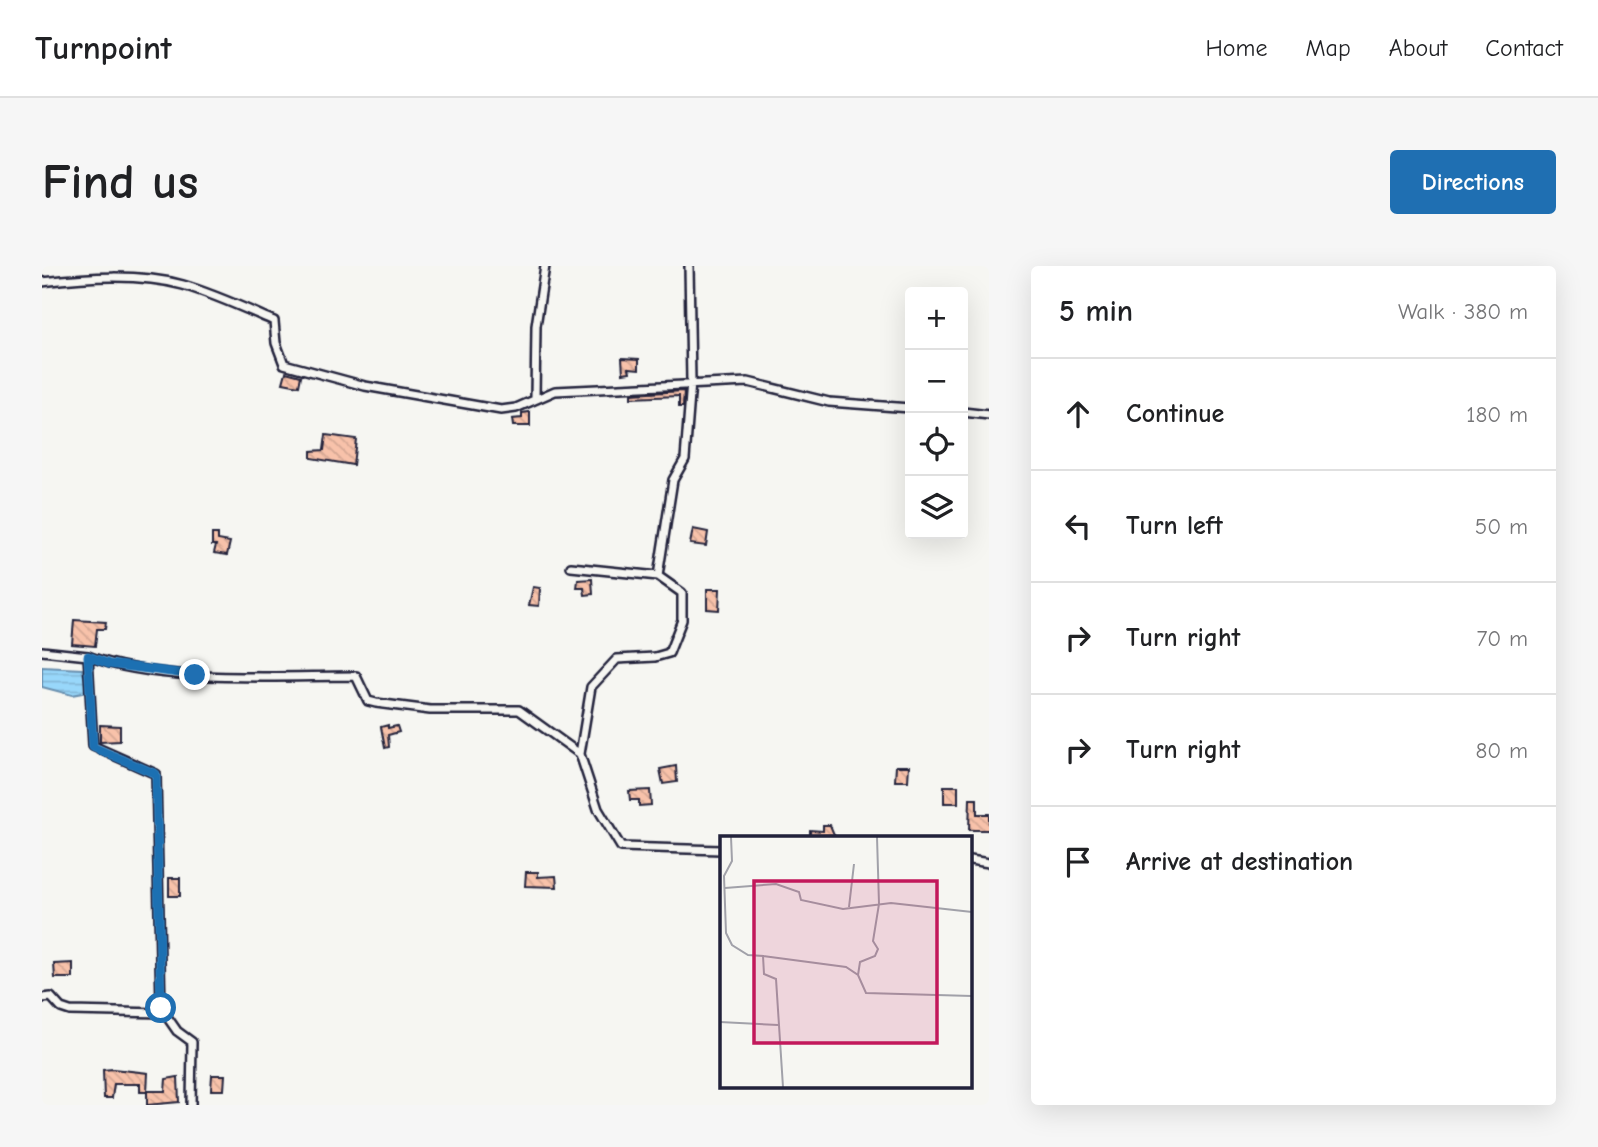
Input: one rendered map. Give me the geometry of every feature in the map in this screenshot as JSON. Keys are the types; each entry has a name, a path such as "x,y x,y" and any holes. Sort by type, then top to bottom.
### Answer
{"street":[{"path":"535,398 536,326 545,266"},
{"path":"658,576 673,480 685,459 691,382 689,266"},
{"path":"42,282 83,277 154,280 183,285 274,321 276,343 284,364 365,386 502,410 516,408 555,391 691,382 748,382 829,402 905,408"},
{"path":"968,413 989,415"},
{"path":"571,567 658,576 682,593 682,620 669,653 655,657 617,659 591,687 580,754 598,809 621,847 720,850"},
{"path":"42,651 88,656 109,664 195,675 356,676 368,701 376,703 430,710 519,710 580,754"},
{"path":"88,656 93,747 156,774 158,923 163,1013 192,1042 191,1105"},
{"path":"42,998 51,997 61,1008 70,1011 163,1013"}],"water":[{"path":"42,667 82,669 88,692 72,695 42,687"}],"building":[{"path":"622,358 639,359 639,369 629,368 630,372 623,373"},
{"path":"286,372 301,376 299,386 283,383"},
{"path":"684,391 683,407 679,407 679,396 631,398 631,394"},
{"path":"530,412 530,426 513,426 512,419 522,418 522,413"},
{"path":"326,435 356,439 353,465 311,458 311,451 324,450"},
{"path":"693,529 708,532 706,546 690,544"},
{"path":"212,534 218,534 218,540 230,542 227,555 214,553 216,545 212,545"},
{"path":"592,579 593,594 585,595 584,588 577,588 578,580"},
{"path":"533,587 540,588 539,606 529,605"},
{"path":"707,589 720,589 719,610 707,609"},
{"path":"74,620 106,622 105,629 97,629 95,646 72,644"},
{"path":"100,725 120,726 120,741 100,742"},
{"path":"388,725 388,728 397,726 399,732 388,735 389,747 385,748 381,727"},
{"path":"676,766 677,782 663,784 660,769"},
{"path":"896,766 909,766 908,781 895,781"},
{"path":"944,786 958,786 958,803 944,803"},
{"path":"650,790 651,805 639,806 639,800 630,800 629,791"},
{"path":"970,799 977,799 977,814 989,814 989,830 969,830"},
{"path":"823,825 830,825 835,836 810,836 810,830 823,831"},
{"path":"526,872 538,872 538,877 556,876 557,887 525,886"},
{"path":"169,878 180,878 180,896 169,896"},
{"path":"73,963 73,978 55,978 54,964"},
{"path":"103,1070 148,1073 147,1092 140,1092 140,1084 114,1084 112,1098 104,1098"},
{"path":"212,1075 225,1075 224,1090 211,1090"},
{"path":"178,1077 179,1102 147,1105 147,1091 165,1091 166,1079"}],"route":[{"path":"161,1008 163,991 158,923 156,774 93,747 88,656 109,664 195,675"}]}
